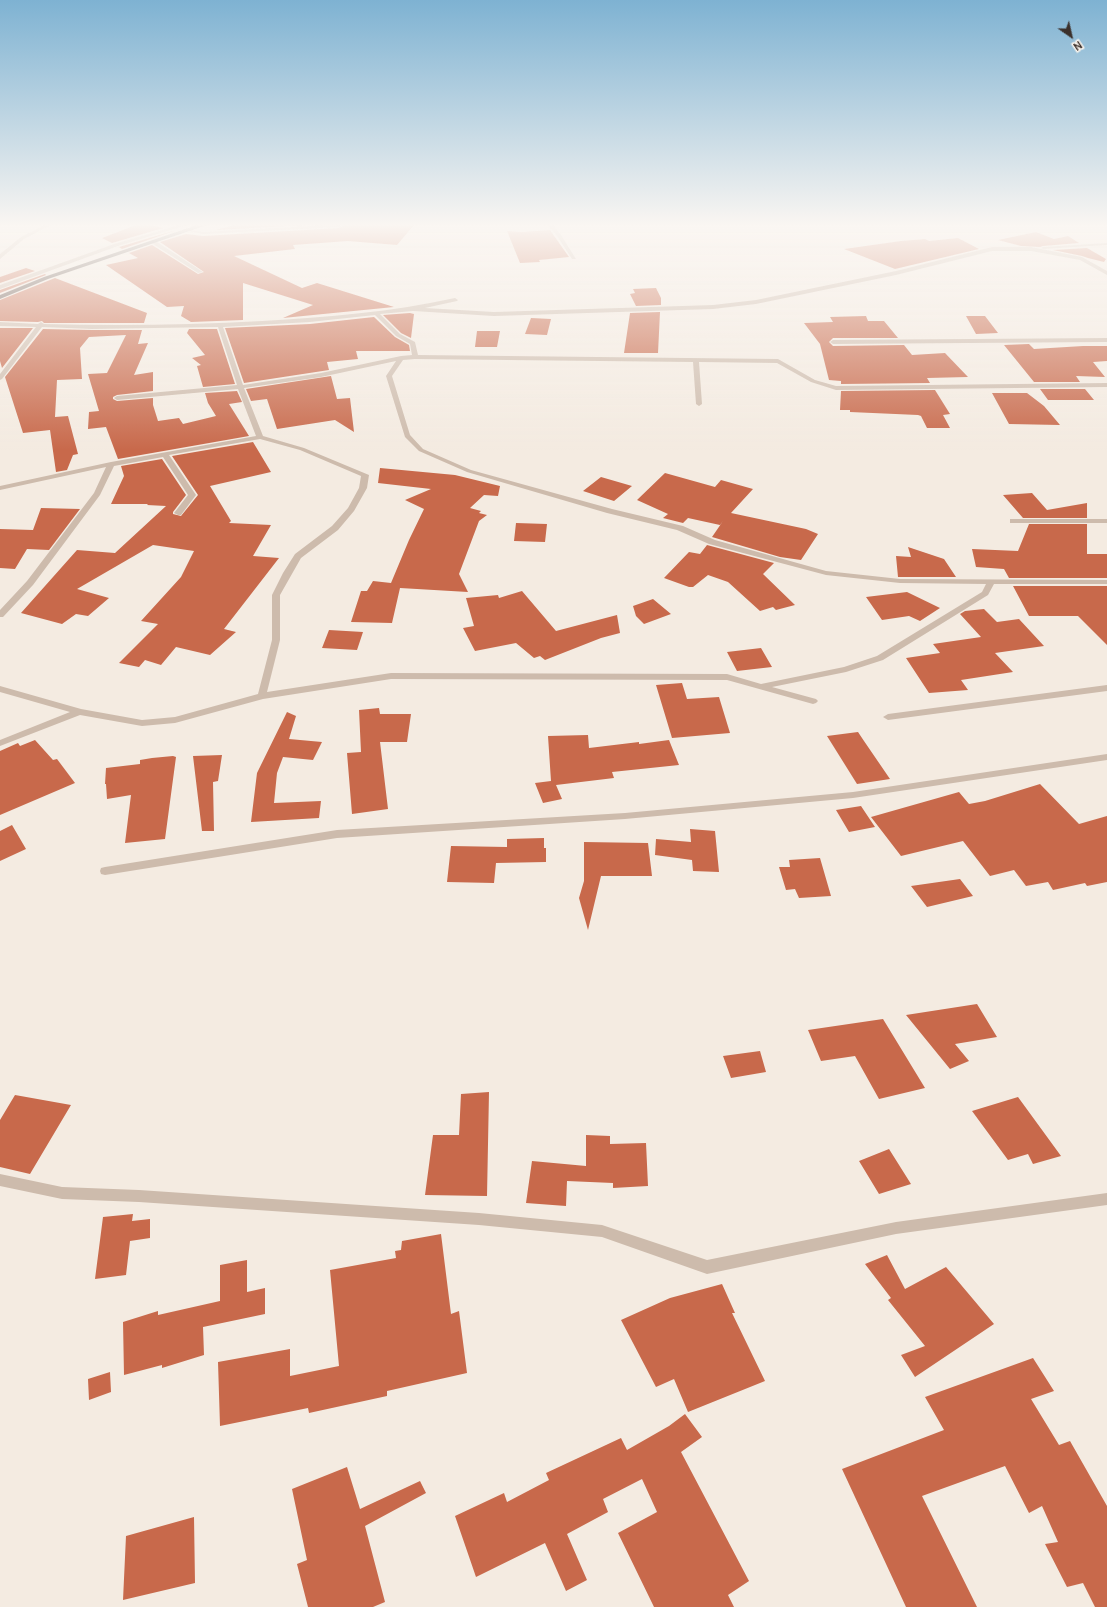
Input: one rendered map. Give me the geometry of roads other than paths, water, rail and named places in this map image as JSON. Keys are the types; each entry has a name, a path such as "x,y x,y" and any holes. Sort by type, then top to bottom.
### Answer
{"street":[{"path":"0,324 41,324 92,327 220,325 310,320 377,314 413,309 455,300"},
{"path":"413,309 494,314 714,307 764,300"},
{"path":"377,314 398,335 413,343 415,357"},
{"path":"0,378 41,324"},
{"path":"220,325 260,437"},
{"path":"833,342 1107,340"},
{"path":"117,398 241,387 322,375 400,358 415,357 778,360 810,381 836,388 1107,385"},
{"path":"400,358 389,376 407,436 421,450 469,471 610,511 680,528 712,542 826,573 900,581 1107,582"},
{"path":"696,360 699,404"},
{"path":"0,488 111,464 260,437 302,449 365,475 363,488 351,509 336,528 298,556 287,573 276,595 276,640 262,696"},
{"path":"165,454 192,495 178,513"},
{"path":"0,615 30,584 97,493 111,464"},
{"path":"1013,521 1107,521"},
{"path":"760,686 846,669 880,658 985,593 991,581"},
{"path":"0,689 79,712 142,723 176,720 262,696 391,676 727,677 813,701"},
{"path":"888,717 1107,688"},
{"path":"0,743 79,712"},
{"path":"105,871 337,834 625,816 853,795 1107,757"},
{"path":"0,1180 62,1193 140,1196 471,1218 602,1231 707,1267 896,1228 1107,1199"}]}
